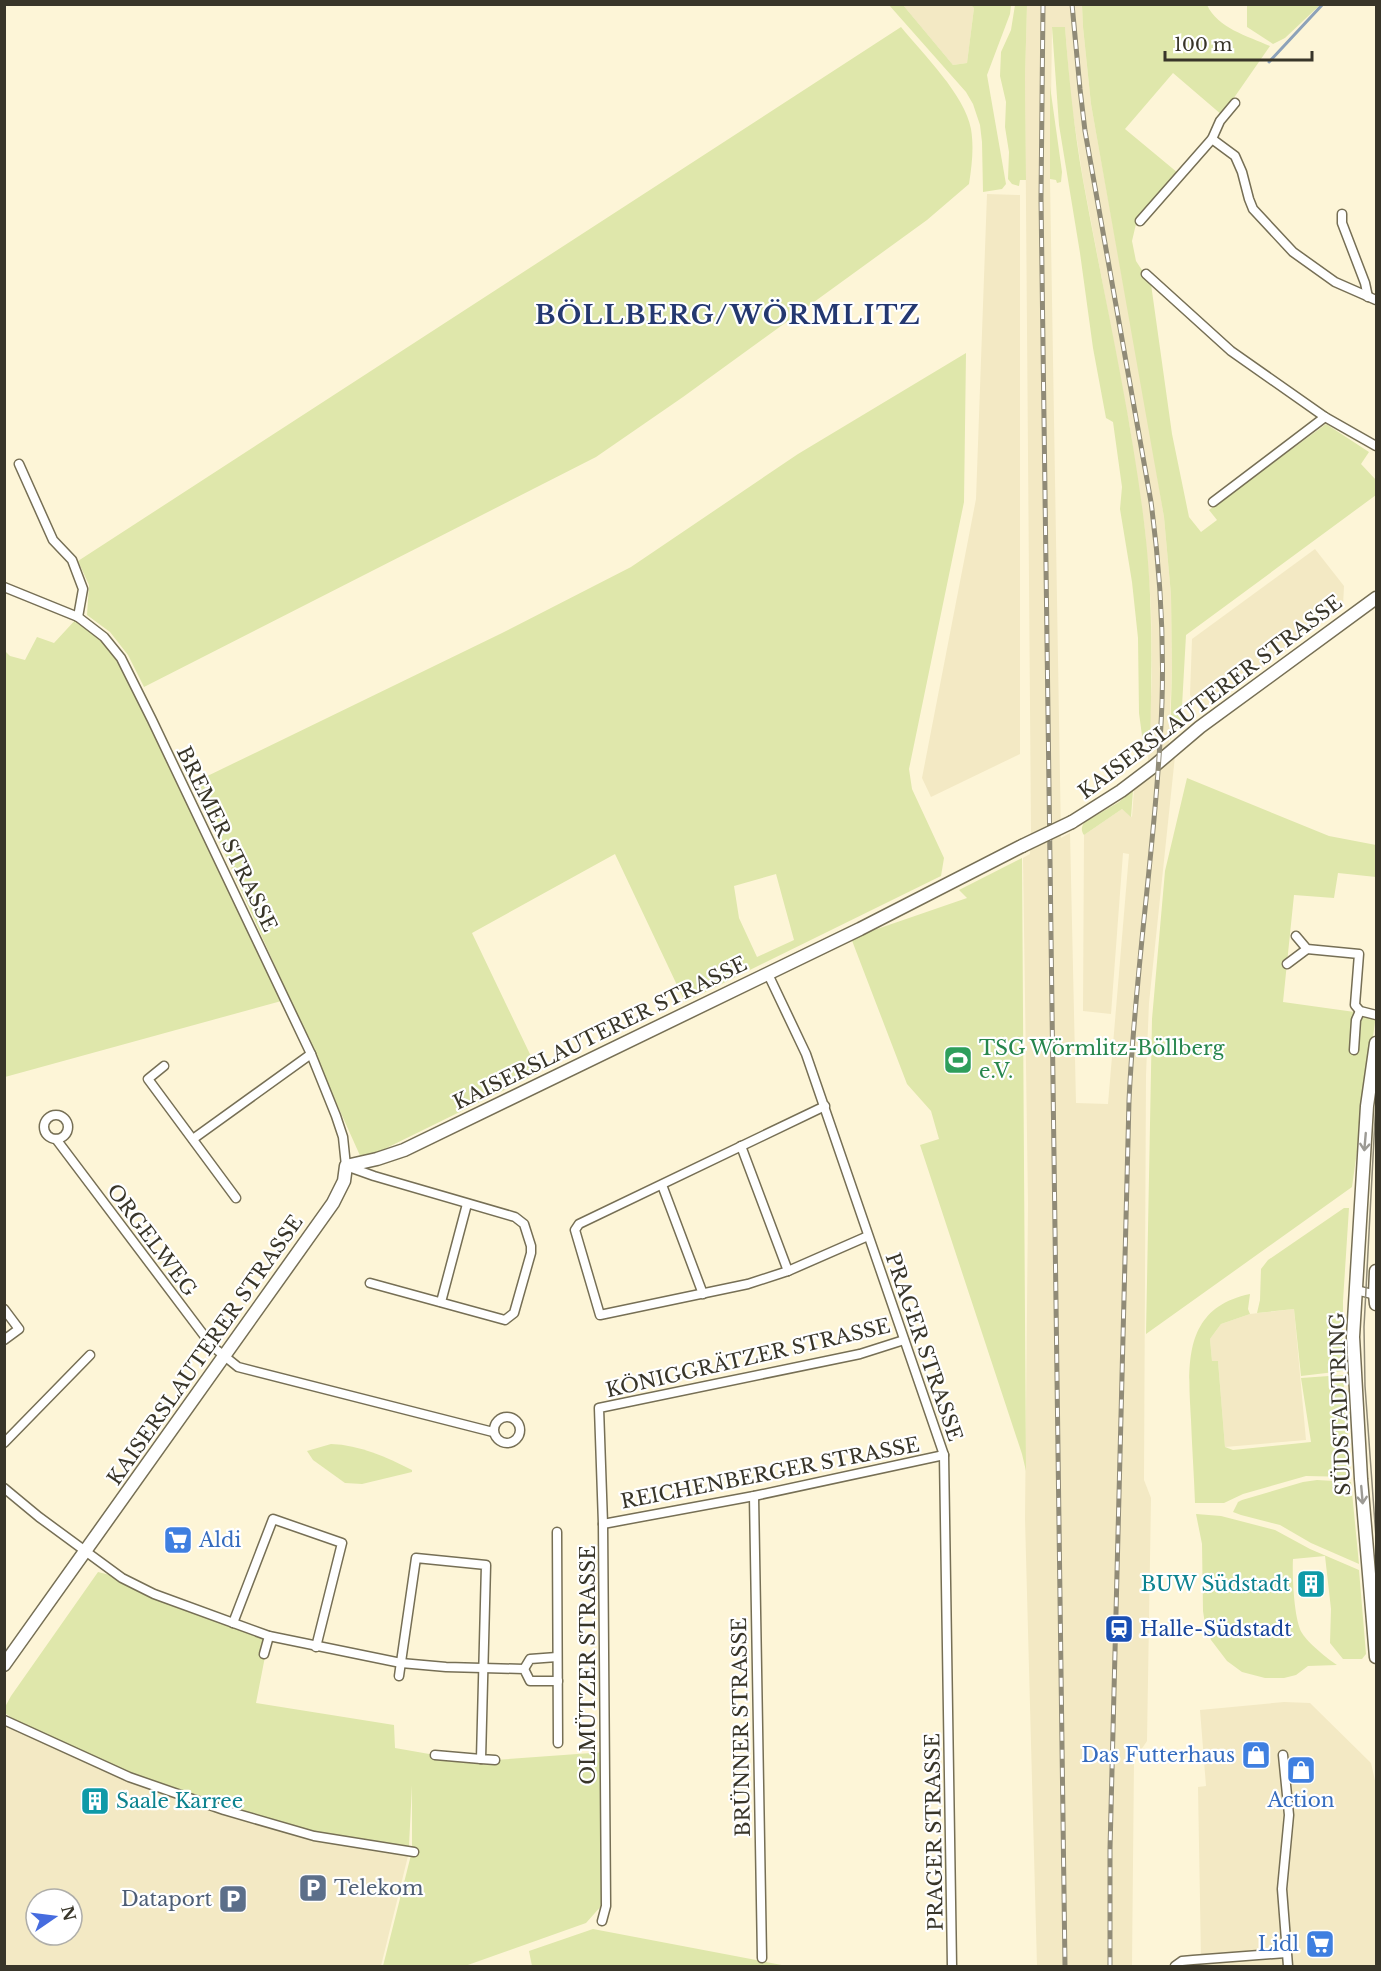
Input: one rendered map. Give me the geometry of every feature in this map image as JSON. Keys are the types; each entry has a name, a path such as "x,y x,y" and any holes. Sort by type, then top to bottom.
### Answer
{"street":[{"path":"1140,221 1212,139 1220,120 1236,103"},
{"path":"1212,139 1234,156 1242,172 1253,209 1293,252 1335,282 1372,298"},
{"path":"1342,214 1342,223 1372,298"},
{"path":"1146,274 1231,351 1325,417 1377,447"},
{"path":"1213,502 1325,417"},
{"path":"19,464 52,540 72,560 84,589 78,617"},
{"name":"BREMER STRASSE","path":"4,587 78,617 104,637 121,658 311,1054 340,1127 346,1153 346,1166"},
{"name":"KAISERSLAUTERER STRASSE","path":"4,1665 333,1203 344,1181 346,1166 404,1150 768,974 1072,822 1121,791 1200,727 1377,598"},
{"path":"1296,936 1307,949"},
{"path":"1287,964 1307,949 1359,954 1354,1000 1360,1011 1377,1015"},
{"name":"PRAGER STRASSE","path":"768,974 806,1054 944,1455 952,1966"},
{"path":"1354,1050 1356,1020 1360,1011"},
{"name":"SÜDSTADTRING","path":"1377,1043 1367,1106 1353,1337 1377,1657"},
{"path":"193,1139 311,1054"},
{"path":"164,1066 148,1079 236,1198"},
{"path":"825,1106 579,1224 575,1230 600,1315 748,1284 788,1271 868,1236"},
{"name":"ORGELWEG","path":"56,1139 212,1346 224,1358"},
{"path":"741,1146 788,1271"},
{"path":"346,1166 515,1217 524,1224 531,1246 514,1313 505,1320 370,1283"},
{"path":"662,1185 704,1294"},
{"path":"441,1302 467,1204"},
{"path":"1356,1290 1376,1298 1377,1271"},
{"path":"4,1309 19,1329 4,1340"},
{"name":"KÖNIGGRÄTZER STRASSE","path":"599,1408 860,1354 904,1340"},
{"path":"4,1443 90,1355"},
{"path":"224,1358 238,1367 493,1432"},
{"name":"OLMÜTZER STRASSE","path":"599,1408 603,1524 606,1906 602,1922"},
{"name":"REICHENBERGER STRASSE","path":"603,1524 753,1496 944,1455"},
{"path":"4,1488 122,1578 154,1594 268,1636 401,1663 524,1669"},
{"name":"BRÜNNER STRASSE","path":"753,1496 762,1958"},
{"path":"233,1623 273,1519 342,1543 316,1647"},
{"path":"557,1532 558,1743"},
{"path":"399,1676 416,1558 486,1565 481,1758"},
{"path":"264,1654 268,1636"},
{"path":"524,1669 530,1659 557,1657"},
{"path":"524,1669 530,1680 558,1681"},
{"path":"4,1720 129,1777 224,1810 314,1836 414,1852"},
{"path":"435,1755 495,1760"},
{"path":"1283,1755 1289,1815 1282,1889 1288,1966"},
{"path":"1175,1966 1182,1961 1286,1953"}],"shaded area":[{"path":"903,5 971,5 974,8 967,63 953,65"},
{"path":"1027,5 1082,5 1091,104 1164,517 1171,595 1172,668 1168,760 1175,756 1149,1003 1146,1075 1144,1480 1151,1498 1147,1741 1134,1760 1132,1966 1037,1966 1025,1519 1028,1204 1023,858 1030,854 1031,831 1025,78","holes":["1052,27 1065,27 1071,101 1083,179 1130,429 1145,530 1151,607 1152,677 1147,779 1134,790 1132,817 1122,809 1084,835 1083,1011 1111,1014 1123,853 1129,854 1108,1104 1076,1103 1070,833 1061,838 1050,179"]},
{"path":"987,194 1020,195 1020,754 931,797 922,778 976,499"},
{"path":"1315,549 1344,586 1343,606 1201,710 1190,695 1192,639"},
{"path":"1294,1309 1306,1440 1225,1447 1218,1361 1212,1361 1210,1339 1221,1324 1250,1314"},
{"path":"1284,1702 1310,1703 1371,1763 1376,1785 1376,1966 1175,1966 1201,1959 1198,1787 1206,1786 1200,1710"},
{"path":"4,1725 314,1836 408,1856 381,1966 5,1966"}],"green space":[{"path":"1247,4 1320,5 1285,38 1273,44 1247,27"},
{"path":"889,5 903,5 953,65 967,63 974,8 971,5 1011,5 1010,14 987,75 1006,184 1002,189 983,192 980,125 966,92"},
{"path":"1015,5 1027,5 1026,180 1020,180 1019,186 1012,184 1008,179 1006,102 1000,76 1001,52 1011,30"},
{"path":"1082,5 1207,5 1218,20 1243,35 1270,46 1222,115 1173,73 1125,129 1178,173 1136,224 1132,241 1136,261 1151,284 1172,434 1189,517 1201,532 1217,520 1209,510 1326,424 1369,452 1361,464 1376,480 1376,495 1186,635 1181,724 1170,740 1171,595 1164,517 1091,104"},
{"path":"901,27 942,75 967,116 972,143 969,184 927,220 683,397 596,457 144,687 128,655 110,632 87,615 89,585 78,561"},
{"path":"1052,27 1065,27 1080,161 1125,398 1139,486 1148,557 1151,610 1150,743 1143,743 1139,713 1138,638 1120,509 1122,487 1113,422 1106,418 1093,348 1059,125"},
{"path":"1050,86 1062,172 1061,182 1057,183 1056,180 1050,179"},
{"path":"966,353 964,502 909,769 912,789 944,858 941,876 685,1002 615,854 472,933 539,1073 362,1160 193,783 500,634 631,567 798,454","holes":["776,874 794,940 757,957 739,918 734,886"]},
{"path":"78,617 121,658 285,1000 5,1077 4,650 10,656 25,660 37,637 54,643"},
{"path":"1187,778 1329,836 1376,845 1376,877 1338,873 1334,898 1294,895 1283,1002 1376,1015 1352,1187 1146,1334 1152,1019 1165,871"},
{"path":"1133,790 1131,817 1122,809 1084,835 1082,828 1085,822 1119,802"},
{"name":"TSG Wörmlitz-Böllberg e.V.","path":"1022,858 1026,1471 920,1145 939,1139 931,1111 907,1084 851,938 967,898 959,890"},
{"path":"1344,1208 1349,1208 1343,1301 1343,1371 1301,1376 1294,1309 1257,1313 1260,1300 1261,1269 1268,1260"},
{"path":"1250,1294 1248,1309 1250,1314 1221,1324 1210,1339 1212,1361 1218,1361 1225,1447 1233,1450 1311,1442 1301,1378 1343,1375 1351,1477 1306,1476 1243,1494 1224,1503 1195,1503 1189,1380 1194,1342 1201,1326 1212,1312 1228,1301"},
{"path":"331,1444 373,1452 412,1472 362,1484 345,1483 313,1460 307,1451"},
{"path":"1317,1480 1351,1482 1359,1564 1311,1543 1280,1525 1233,1512 1238,1502 1242,1500"},
{"path":"1196,1514 1221,1516 1275,1530 1310,1549 1359,1570 1366,1654 1362,1659 1343,1659 1330,1643 1331,1609 1325,1556 1293,1559 1294,1597 1302,1633 1313,1646 1337,1665 1308,1666 1296,1675 1284,1678 1265,1678 1242,1672 1227,1661 1211,1640 1205,1624 1202,1544"},
{"path":"98,1572 122,1578 269,1636 256,1703 394,1725 395,1748 435,1755 495,1760 605,1752 603,1904 586,1923 465,1966 383,1966 412,1851 412,1785 409,1846 314,1836 129,1777 16,1721 5,1713 5,1707 11,1696"},
{"path":"593,1929 787,1966 532,1966 529,1951"}],"waterway":[{"path":"1269,62 1323,4"}],"tram line":[{"path":"1376,1101 1364,1327 1365,1386 1376,1538"}],"railway":[{"path":"1043,4 1041,198 1065,1966"},
{"path":"1072,4 1085,131 1151,502 1162,627 1159,752 1129,1101 1110,1849 1110,1966"}],"place":[{"name":"TSG Wörmlitz-Böllberg e.V.","path":"958,1060"},
{"name":"Aldi","path":"178,1540"},
{"name":"BUW Südstadt","path":"1311,1584"},
{"name":"Halle-Südstadt","path":"1119,1629"},
{"name":"Das Futterhaus","path":"1256,1755"},
{"name":"Action","path":"1301,1770"},
{"name":"Saale Karree","path":"95,1801"},
{"name":"Telekom","path":"313,1888"},
{"name":"Dataport","path":"233,1899"},
{"name":"Lidl","path":"1320,1944"}],"district":[{"name":"BÖLLBERG/WÖRMLITZ","path":"728,315"}]}
